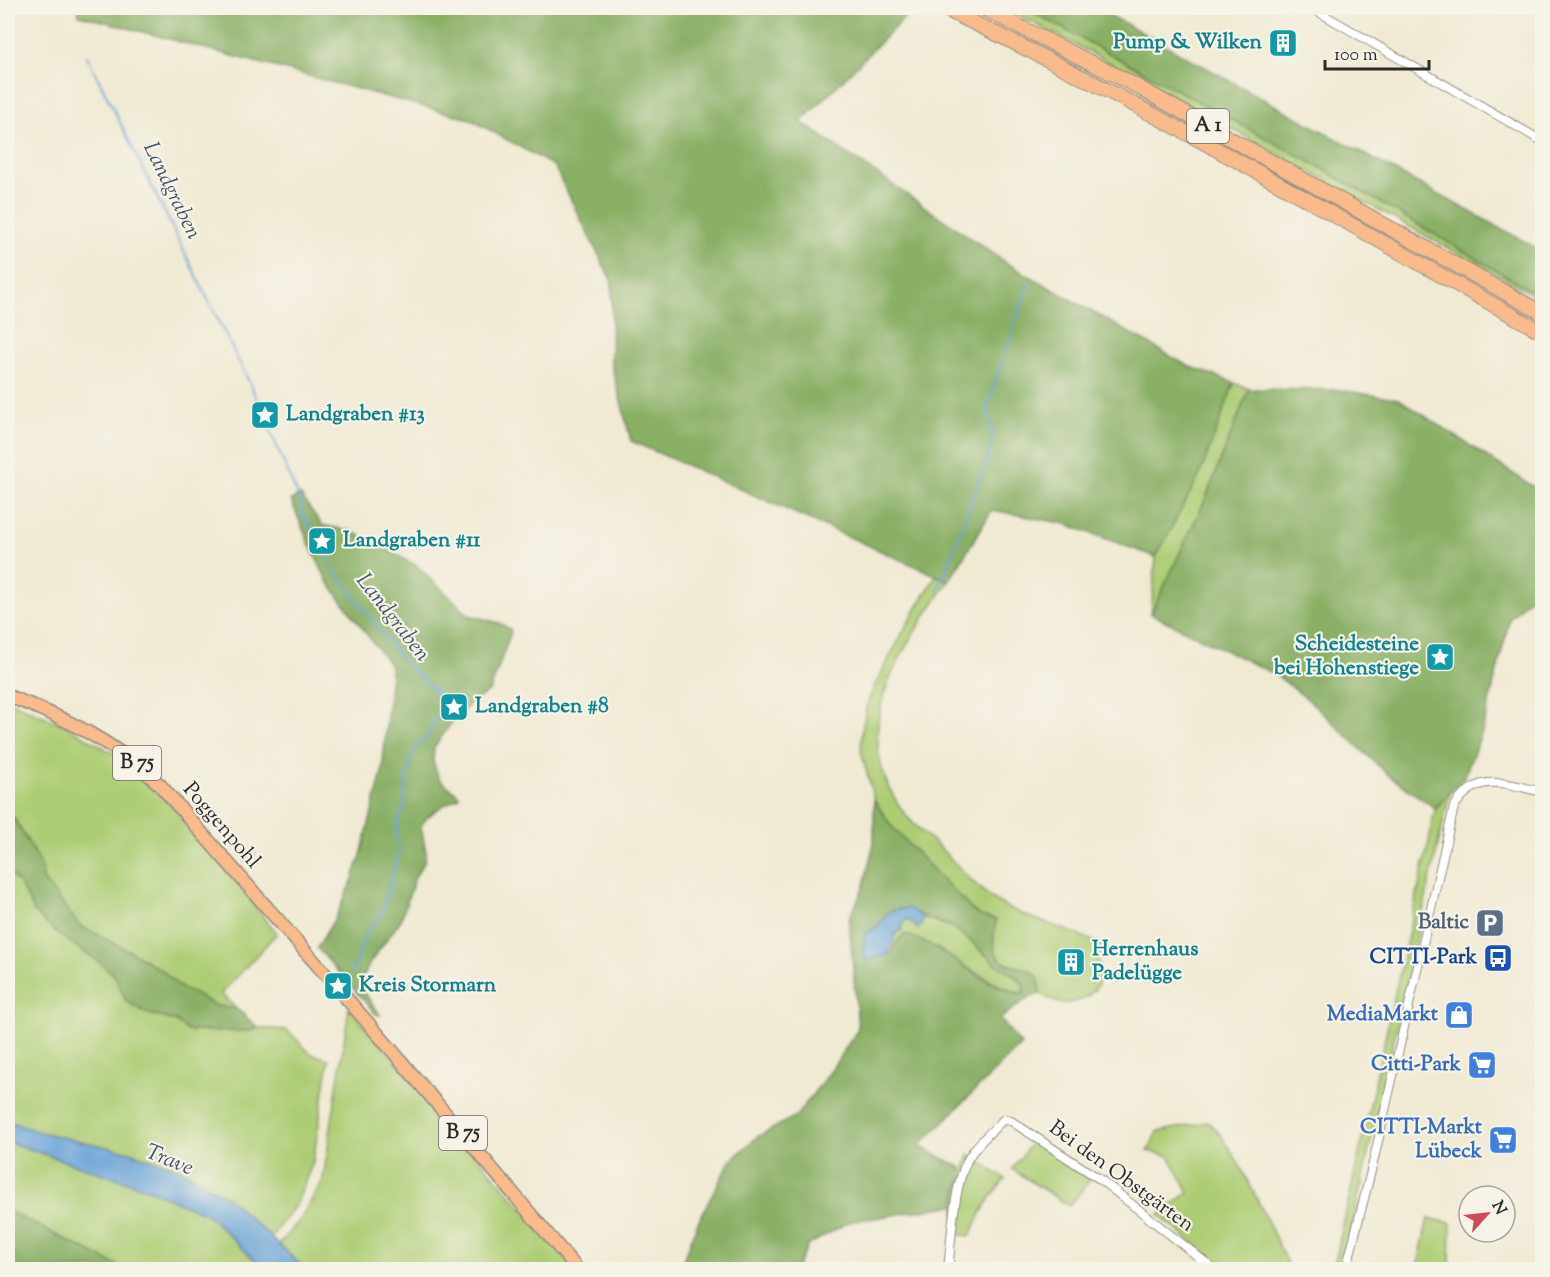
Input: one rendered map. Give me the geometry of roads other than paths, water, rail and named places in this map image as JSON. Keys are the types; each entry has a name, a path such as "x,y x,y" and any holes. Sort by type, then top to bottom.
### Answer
{"highway":[{"name":"A 1","path":"943,8 1023,46 1203,143 1542,332"},
{"name":"A 1","path":"983,8 1127,81 1540,311"}],"main road":[{"name":"Poggenpohl","path":"8,696 62,717 138,764 160,785 578,1269"}],"street":[{"path":"1312,8 1542,141"},
{"path":"1346,1269 1374,1159 1454,807 1468,789 1486,782 1502,783 1542,792"},
{"name":"Bei den Obstgärten","path":"948,1269 956,1199 964,1170 972,1151 1004,1119 1011,1121 1101,1180 1215,1269"}],"water":[{"path":"909,908 922,917 922,924 918,929 908,919 903,922 902,930 896,933 888,955 866,961 863,956 865,933 875,928 885,915 893,910"},
{"path":"8,1121 39,1132 126,1151 180,1169 228,1198 305,1269 264,1269 208,1215 151,1190 8,1142"}],"waterway":[{"name":"Landgraben","path":"87,56 250,384 301,503 302,512 334,570 403,661 438,694 442,708 426,738 414,749 406,780 404,809 399,816 396,836 399,853 381,916 368,929 352,973"},
{"path":"937,590 988,456 993,437 987,407 1029,282"},
{"path":"1536,494 1536,502 1542,506"}],"place":[{"name":"Pump & Wilken","path":"1283,43"},
{"name":"Landgraben #13","path":"265,415"},
{"name":"Landgraben #11","path":"322,541"},
{"name":"Scheidesteine bei Hohenstiege","path":"1440,657"},
{"name":"Landgraben #8","path":"454,707"},
{"name":"Baltic","path":"1490,923"},
{"name":"CITTI-Park","path":"1498,958"},
{"name":"Herrenhaus Padelügge","path":"1071,962"},
{"name":"Kreis Stormarn","path":"338,986"},
{"name":"MediaMarkt","path":"1459,1015"},
{"name":"Citti-Park","path":"1482,1065"},
{"name":"CITTI-Markt Lübeck","path":"1503,1140"}],"water label":[{"name":"Trave","path":"169,1161"}]}
